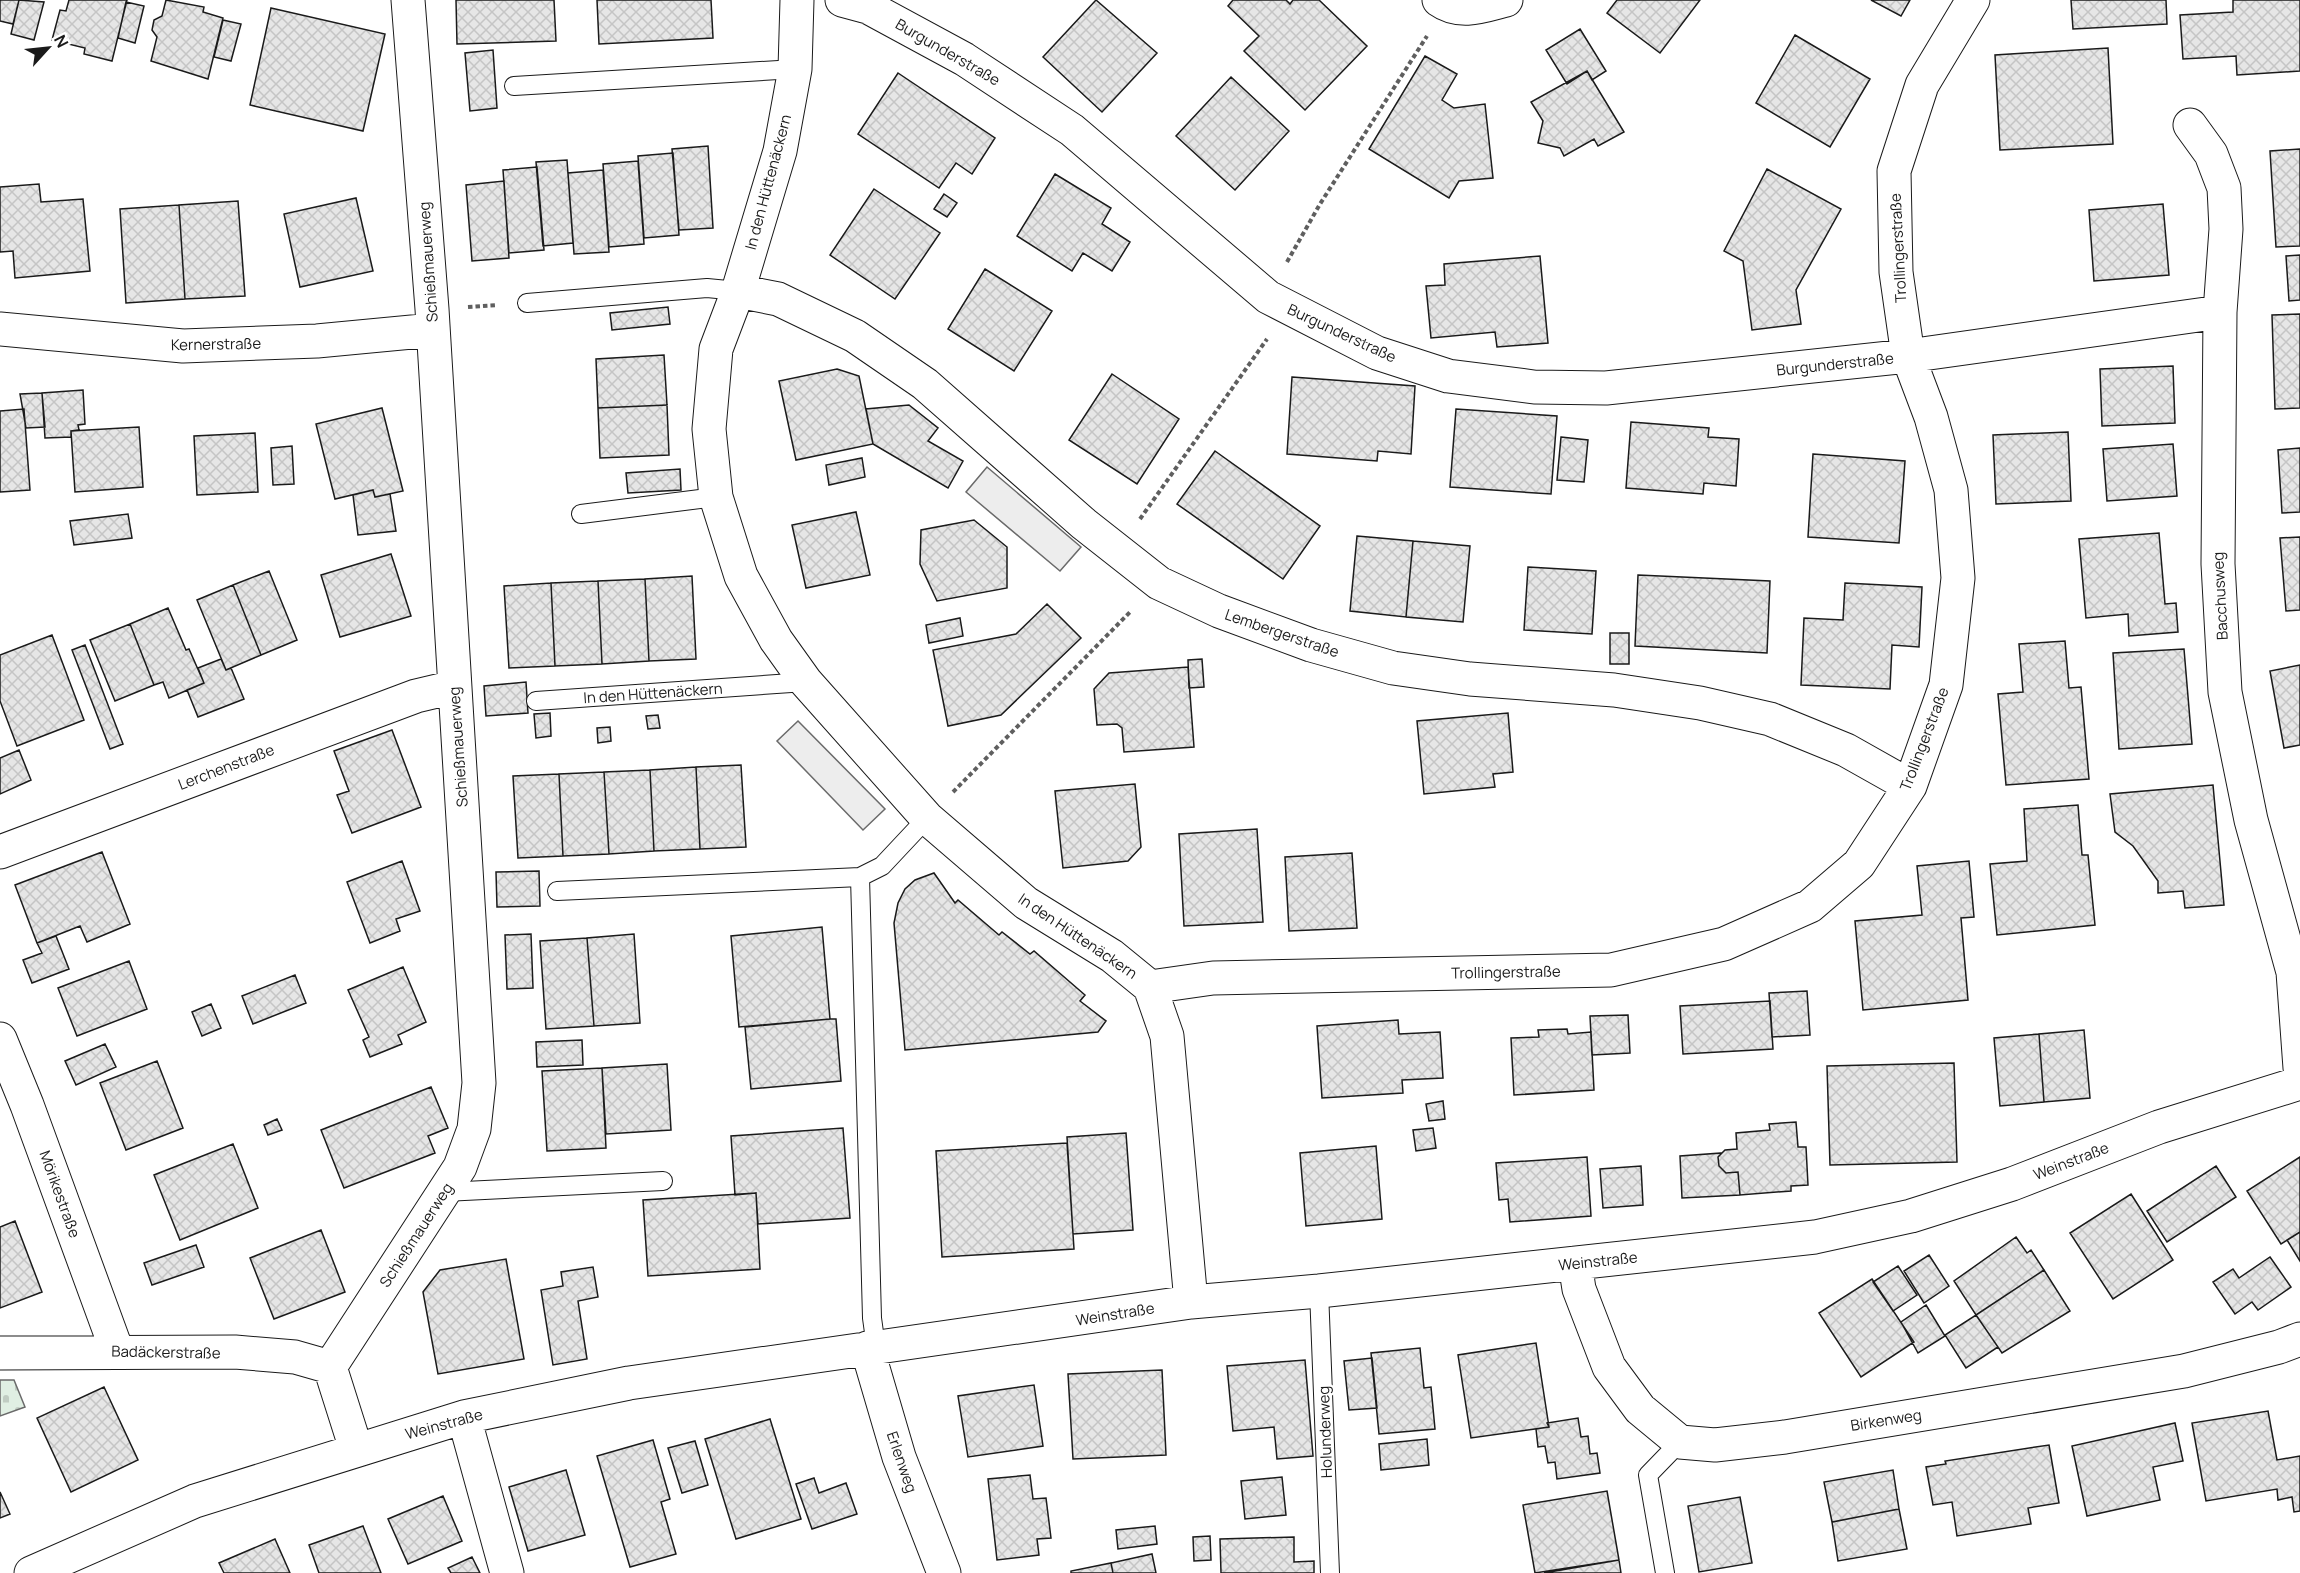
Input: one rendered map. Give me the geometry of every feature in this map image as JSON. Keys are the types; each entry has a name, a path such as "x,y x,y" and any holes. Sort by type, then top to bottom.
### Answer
{"street":[{"name":"Schießmauerweg","path":"330,1367 460,1167 474,1129 479,1083 432,319 408,0"},
{"name":"In den Hüttenäckern","path":"796,0 795,69 780,152 738,291 716,349 709,429 716,497 741,576 776,640 806,682 927,818 1026,903 1112,956 1150,987 1167,1036 1191,1302"},
{"name":"Burgunderstraße","path":"842,0 868,7 964,59 1072,130 1278,303 1387,356 1448,376 1534,387 1606,388 1908,356 2220,312"},
{"path":"1443,3 1470,10 1506,0"},
{"name":"Trollingerstraße","path":"1150,987 1212,978 1611,970 1724,944 1810,906 1859,864 1910,786 1946,685 1958,578 1951,490 1930,417 1908,356 1896,272 1894,171 1922,86 1972,0"},
{"name":"Bacchusweg","path":"2190,125 2211,154 2224,188 2226,229 2220,312 2218,564 2225,692 2251,820 2293,972 2300,1068"},
{"name":"Lembergerstraße","path":"738,291 778,299 855,336 925,384 1118,551 1159,583 1219,611 1311,645 1393,668 1470,679 1614,690 1700,703 1770,719 1846,750 1910,786"},
{"name":"Kernerstraße","path":"0,329 183,346 317,341 432,319"},
{"name":"Lerchenstraße","path":"0,852 416,696 454,687"},
{"name":"Mörikestraße","path":"0,1039 27,1105 117,1351"},
{"name":"Weinstraße","path":"31,1573 195,1501 464,1417 629,1383 1191,1302 1319,1291 1815,1237 1911,1216 2012,1184 2159,1127 2300,1083"},
{"path":"1575,1263 1579,1289 1609,1367 1640,1409 1680,1442"},
{"name":"Birkenweg","path":"1680,1442 1715,1445 1785,1437 2184,1371 2278,1347 2300,1339"},
{"name":"Erlenweg","path":"872,1348 899,1456 944,1573"},
{"name":"Badäckerstraße","path":"0,1353 235,1352 295,1358 330,1367"},
{"path":"330,1367 356,1449"},
{"path":"464,1417 507,1573"}],"lane":[{"path":"514,86 795,69"},
{"path":"527,303 707,288 738,291"},
{"path":"581,514 716,497"},
{"name":"In den Hüttenäckern","path":"537,701 806,682"},
{"path":"557,891 860,877 882,866 927,818"},
{"path":"860,877 872,1348"},
{"path":"444,1192 663,1181"},
{"name":"Holunderweg","path":"1319,1291 1330,1573"},
{"path":"1665,1573 1648,1475 1680,1442"}],"path":[{"path":"1118,551 1278,303 1320,204 1443,3"},
{"path":"432,319 527,303"},
{"path":"927,818 1159,583"}],"green space":[{"path":"0,1380 14,1380 25,1407 0,1416"}],"shaded area":[{"path":"987,467 1081,547 1060,571 966,492"},
{"path":"798,721 885,809 863,830 777,741"}],"building":[{"path":"0,0 19,0 13,24 0,21"},
{"path":"19,0 44,2 34,40 11,34"},
{"path":"69,0 127,0 112,61 84,54 85,48 52,40 60,10 66,11"},
{"path":"166,0 204,7 203,12 223,18 208,79 151,61 157,37 152,30 154,20 162,16"},
{"path":"456,0 554,0 556,41 457,44"},
{"path":"597,0 711,0 713,38 599,44"},
{"path":"1096,0 1157,53 1102,112 1043,57"},
{"path":"1233,0 1286,0 1290,4 1293,0 1319,0 1367,46 1305,110 1244,51 1259,36 1228,6"},
{"path":"1617,0 1700,0 1660,53 1607,13"},
{"path":"1871,0 1910,0 1901,16"},
{"path":"2071,0 2166,0 2167,24 2073,29"},
{"path":"2233,0 2300,0 2300,71 2237,75 2236,56 2183,59 2180,15 2233,12"},
{"path":"126,2 144,6 135,43 118,38"},
{"path":"271,8 385,34 363,131 250,105"},
{"path":"223,20 241,24 231,61 214,57"},
{"path":"1580,29 1606,71 1592,80 1587,71 1567,84 1546,50"},
{"path":"1795,35 1870,79 1830,147 1756,103"},
{"path":"2108,48 2113,144 2000,150 1995,55"},
{"path":"493,50 497,108 470,111 465,53"},
{"path":"1425,56 1457,74 1442,100 1454,108 1485,104 1493,178 1459,181 1449,198 1369,149"},
{"path":"1587,71 1624,132 1598,146 1594,139 1564,156 1560,148 1538,143 1543,121 1531,102"},
{"path":"898,73 995,138 972,174 956,163 939,188 858,134"},
{"path":"1231,77 1289,131 1235,190 1176,136"},
{"path":"708,146 713,228 679,230 672,149"},
{"path":"2300,149 2300,246 2276,247 2270,151"},
{"path":"673,153 679,235 644,238 638,156"},
{"path":"567,160 573,243 543,246 536,162"},
{"path":"638,161 644,244 609,247 603,164"},
{"path":"537,167 544,250 509,253 503,170"},
{"path":"1767,169 1841,209 1796,290 1801,324 1752,330 1743,261 1724,251"},
{"path":"603,170 609,252 574,254 568,173"},
{"path":"1055,174 1111,208 1102,224 1130,242 1112,271 1083,253 1072,271 1017,236"},
{"path":"504,181 509,258 472,261 466,185"},
{"path":"39,184 41,202 83,199 90,271 15,278 13,251 0,252 0,187"},
{"path":"874,189 940,233 895,299 830,255"},
{"path":"944,194 957,203 947,217 934,209"},
{"path":"356,198 373,271 300,287 284,214"},
{"path":"238,201 245,296 185,299 179,205"},
{"path":"2163,204 2169,275 2094,281 2089,210"},
{"path":"179,205 185,299 126,303 120,209"},
{"path":"2300,255 2300,300 2289,301 2286,256"},
{"path":"1540,256 1548,343 1497,347 1495,332 1431,338 1426,286 1445,285 1444,264"},
{"path":"985,269 1052,311 1014,371 948,329"},
{"path":"668,307 670,324 612,330 610,313"},
{"path":"2300,314 2300,408 2275,409 2272,315"},
{"path":"664,355 667,405 598,408 596,359"},
{"path":"2173,366 2175,423 2102,426 2100,369"},
{"path":"837,369 859,376 873,444 796,460 779,381"},
{"path":"1112,374 1179,419 1137,484 1069,440"},
{"path":"1292,377 1415,386 1411,454 1378,451 1377,461 1287,454"},
{"path":"83,390 85,424 78,425 79,430 71,431 71,437 45,438 42,393"},
{"path":"42,393 45,427 26,428 20,394"},
{"path":"667,405 669,455 600,458 598,408"},
{"path":"909,405 938,428 928,441 963,461 948,488 873,444 866,409"},
{"path":"382,408 403,491 375,497 373,490 335,499 316,424"},
{"path":"24,409 30,490 0,492 0,411"},
{"path":"1456,409 1557,416 1551,494 1450,487"},
{"path":"1631,422 1709,428 1708,437 1739,439 1736,486 1704,483 1703,494 1626,488"},
{"path":"139,427 143,487 75,492 71,431"},
{"path":"2068,432 2071,501 1996,504 1993,435"},
{"path":"255,433 258,492 197,495 194,436"},
{"path":"1561,437 1588,440 1584,482 1557,480"},
{"path":"2173,444 2177,496 2107,501 2103,449"},
{"path":"292,446 294,484 273,485 271,448"},
{"path":"2300,448 2300,512 2282,513 2278,450"},
{"path":"1215,451 1320,526 1283,579 1177,504"},
{"path":"1813,454 1905,461 1899,543 1808,537"},
{"path":"862,458 865,477 829,485 826,465"},
{"path":"680,469 681,490 628,493 626,473"},
{"path":"373,490 375,497 390,494 396,531 358,535 353,495"},
{"path":"856,512 870,575 806,588 792,525"},
{"path":"128,514 132,538 74,545 70,521"},
{"path":"974,520 1007,547 1007,588 937,601 920,564 921,530"},
{"path":"2159,533 2165,604 2176,603 2178,632 2129,636 2128,614 2086,618 2079,539"},
{"path":"1357,536 1413,541 1406,617 1350,611"},
{"path":"2300,537 2300,610 2286,611 2280,538"},
{"path":"1413,541 1470,546 1463,622 1406,617"},
{"path":"391,554 411,616 340,637 321,575"},
{"path":"1528,567 1596,571 1592,634 1524,630"},
{"path":"269,571 297,640 261,655 233,585"},
{"path":"1638,575 1770,581 1767,653 1635,646"},
{"path":"692,576 696,659 649,661 645,579"},
{"path":"645,579 649,661 602,664 598,581"},
{"path":"598,581 602,664 555,666 551,583"},
{"path":"551,583 555,666 509,668 504,586"},
{"path":"1845,583 1922,587 1919,647 1892,645 1890,689 1801,685 1804,618 1843,620"},
{"path":"233,585 261,655 226,670 197,600"},
{"path":"1047,604 1081,638 1001,715 948,726 933,650 1016,634"},
{"path":"168,608 186,650 189,649 204,683 169,698 163,682 154,685 130,624"},
{"path":"960,618 963,636 929,643 926,625"},
{"path":"130,624 154,685 115,701 90,640"},
{"path":"1610,633 1629,633 1629,664 1610,664"},
{"path":"52,635 84,720 17,746 0,701 0,655"},
{"path":"2065,641 2069,688 2081,687 2089,779 2006,785 1998,694 2023,692 2019,644"},
{"path":"85,645 123,744 110,749 72,650"},
{"path":"2184,649 2192,744 2119,749 2113,653"},
{"path":"221,659 226,670 231,668 244,699 198,717 187,690 204,683 198,668"},
{"path":"1202,659 1204,687 1189,688 1188,660"},
{"path":"2300,665 2300,745 2284,748 2270,671"},
{"path":"1188,667 1194,747 1124,752 1122,728 1117,724 1097,725 1094,689 1109,673"},
{"path":"526,682 528,713 486,716 484,686"},
{"path":"550,713 551,736 536,738 534,714"},
{"path":"1508,713 1513,772 1493,774 1495,787 1424,794 1417,721"},
{"path":"658,715 660,728 648,729 646,716"},
{"path":"610,727 611,741 598,743 597,728"},
{"path":"392,730 421,807 352,833 337,795 349,791 334,751"},
{"path":"19,750 31,780 0,794 0,758"},
{"path":"741,765 746,847 700,849 696,767"},
{"path":"696,767 700,849 654,851 650,770"},
{"path":"650,770 654,851 609,854 604,772"},
{"path":"604,772 609,854 563,856 559,774"},
{"path":"559,774 563,856 518,858 513,776"},
{"path":"1135,784 1141,847 1128,861 1063,868 1055,791"},
{"path":"2213,785 2224,905 2185,908 2183,891 2158,893 2158,881 2133,846 2115,832 2110,794"},
{"path":"2078,805 2082,855 2088,855 2095,925 1997,935 1990,864 2027,861 2024,809"},
{"path":"1257,829 1263,922 1184,926 1179,834"},
{"path":"102,852 130,924 87,942 80,926 37,943 15,885"},
{"path":"1352,853 1357,928 1289,931 1285,857"},
{"path":"402,861 420,911 396,919 400,931 370,943 347,882"},
{"path":"1969,861 1974,917 1961,918 1968,1000 1863,1010 1855,921 1922,915 1917,866"},
{"path":"539,871 540,906 497,907 496,872"},
{"path":"934,873 955,903 958,900 999,935 1002,932 1030,954 1034,951 1085,995 1080,1001 1106,1021 1098,1032 905,1050 894,923 898,903 905,889 915,880"},
{"path":"822,927 830,1019 739,1027 731,936"},
{"path":"531,934 533,988 507,989 505,935"},
{"path":"634,934 640,1023 594,1026 587,938"},
{"path":"56,936 69,969 32,983 23,960 42,953 37,943"},
{"path":"587,938 594,1026 546,1029 540,941"},
{"path":"129,961 147,1009 77,1036 58,988"},
{"path":"403,967 426,1022 398,1035 402,1044 370,1057 363,1040 369,1037 348,990"},
{"path":"295,975 306,1003 253,1024 242,996"},
{"path":"1807,991 1810,1035 1772,1037 1769,993"},
{"path":"1770,1001 1773,1049 1683,1054 1680,1006"},
{"path":"211,1004 221,1028 202,1036 192,1012"},
{"path":"1628,1015 1630,1053 1592,1055 1590,1016"},
{"path":"836,1019 841,1081 751,1089 745,1027"},
{"path":"1398,1020 1399,1034 1440,1032 1443,1078 1402,1080 1403,1093 1322,1098 1317,1026"},
{"path":"1567,1029 1568,1034 1591,1032 1594,1090 1514,1095 1511,1038 1539,1037 1538,1030"},
{"path":"2084,1030 2090,1098 2044,1102 2039,1034"},
{"path":"2039,1034 2044,1102 2000,1106 1994,1038"},
{"path":"582,1040 583,1065 537,1067 536,1042"},
{"path":"105,1044 116,1067 76,1085 65,1061"},
{"path":"157,1061 183,1128 126,1150 100,1083"},
{"path":"1954,1063 1957,1162 1830,1165 1827,1066"},
{"path":"667,1064 671,1130 606,1134 602,1068"},
{"path":"602,1068 606,1148 547,1151 542,1071"},
{"path":"431,1087 448,1128 428,1136 435,1153 344,1188 321,1130"},
{"path":"1443,1101 1445,1119 1429,1121 1426,1104"},
{"path":"277,1119 282,1130 268,1135 264,1125"},
{"path":"1796,1122 1798,1147 1806,1147 1808,1185 1791,1186 1791,1191 1740,1195 1738,1172 1726,1173 1719,1166 1718,1157 1725,1150 1737,1149 1736,1133 1770,1130 1769,1124"},
{"path":"843,1128 850,1218 758,1224 756,1193 735,1195 731,1136"},
{"path":"1433,1128 1436,1148 1416,1151 1413,1130"},
{"path":"1126,1133 1133,1230 1073,1234 1067,1137"},
{"path":"1067,1143 1074,1249 942,1257 936,1151"},
{"path":"233,1144 258,1208 180,1240 154,1175"},
{"path":"1376,1146 1382,1219 1306,1226 1300,1153"},
{"path":"1722,1153 1718,1157 1719,1166 1726,1173 1738,1172 1740,1195 1682,1198 1680,1156"},
{"path":"1587,1157 1591,1216 1510,1222 1508,1199 1499,1200 1496,1163"},
{"path":"2300,1157 2300,1232 2281,1244 2247,1191"},
{"path":"1641,1166 1643,1205 1603,1208 1600,1169"},
{"path":"2216,1166 2236,1197 2167,1242 2147,1211"},
{"path":"756,1193 760,1269 648,1276 643,1200"},
{"path":"2131,1194 2173,1260 2113,1299 2070,1233"},
{"path":"15,1221 42,1292 0,1308 0,1227"},
{"path":"321,1230 345,1292 274,1319 250,1258"},
{"path":"2300,1232 2300,1261 2287,1240"},
{"path":"2016,1237 2027,1253 2031,1250 2044,1270 1976,1315 1954,1281"},
{"path":"196,1245 204,1267 152,1285 144,1263"},
{"path":"1929,1255 1949,1286 1924,1303 1904,1271"},
{"path":"2270,1257 2291,1287 2258,1310 2252,1302 2235,1314 2213,1282 2233,1269 2239,1278"},
{"path":"506,1259 524,1359 438,1374 423,1292 440,1270"},
{"path":"1898,1266 1917,1295 1893,1311 1873,1282"},
{"path":"593,1267 598,1297 578,1301 587,1359 553,1365 541,1290 563,1286 561,1272"},
{"path":"2044,1270 2070,1311 2002,1353 1976,1315"},
{"path":"1872,1279 1914,1342 1861,1377 1819,1313"},
{"path":"1926,1305 1945,1336 1918,1353 1901,1322"},
{"path":"1976,1315 1998,1347 1966,1368 1945,1335"},
{"path":"1536,1343 1549,1427 1471,1438 1458,1355"},
{"path":"1420,1348 1424,1388 1431,1387 1435,1429 1379,1434 1371,1353"},
{"path":"1372,1358 1377,1408 1349,1410 1344,1361"},
{"path":"1305,1360 1313,1456 1277,1459 1274,1427 1233,1431 1227,1366"},
{"path":"1162,1370 1166,1455 1073,1459 1068,1374"},
{"path":"1034,1385 1043,1446 968,1457 958,1396"},
{"path":"104,1387 138,1460 71,1492 37,1418"},
{"path":"2268,1411 2277,1460 2300,1456 2300,1511 2294,1512 2292,1497 2278,1500 2277,1489 2206,1501 2192,1423"},
{"path":"1578,1418 1581,1437 1588,1436 1590,1454 1597,1453 1600,1473 1557,1479 1555,1462 1548,1463 1545,1446 1538,1447 1536,1429 1549,1427 1547,1423"},
{"path":"770,1419 801,1519 736,1539 705,1439"},
{"path":"2175,1423 2183,1461 2153,1467 2160,1500 2087,1516 2072,1446"},
{"path":"1427,1439 1429,1465 1381,1470 1379,1444"},
{"path":"653,1440 670,1499 661,1502 676,1554 630,1567 597,1456"},
{"path":"695,1441 708,1485 682,1493 668,1448"},
{"path":"2049,1445 2059,1503 2028,1508 2031,1524 1957,1536 1952,1502 1933,1505 1926,1467 1946,1464 1945,1461"},
{"path":"566,1470 585,1535 528,1551 509,1487"},
{"path":"1893,1470 1899,1509 1832,1522 1824,1482"},
{"path":"1030,1475 1033,1499 1046,1498 1051,1538 1037,1539 1039,1555 997,1560 988,1479"},
{"path":"1282,1477 1286,1515 1245,1519 1241,1481"},
{"path":"814,1478 819,1493 846,1483 857,1514 812,1529 796,1484"},
{"path":"1607,1491 1619,1560 1535,1573 1523,1505"},
{"path":"0,1492 10,1514 0,1518"},
{"path":"443,1496 462,1541 408,1564 388,1519"},
{"path":"1740,1497 1752,1563 1699,1572 1688,1506"},
{"path":"1899,1509 1907,1549 1838,1561 1832,1522"},
{"path":"363,1526 381,1573 319,1573 309,1545"},
{"path":"1155,1526 1157,1544 1118,1549 1116,1530"},
{"path":"1210,1536 1211,1560 1194,1561 1193,1537"},
{"path":"1294,1537 1294,1562 1314,1561 1314,1573 1221,1573 1220,1539"},
{"path":"275,1539 290,1573 224,1573 219,1563"},
{"path":"1152,1554 1156,1573 1113,1573 1111,1563"},
{"path":"472,1557 480,1573 451,1573 448,1568"},
{"path":"1619,1560 1621,1573 1544,1573"},
{"path":"1111,1563 1113,1573 1071,1573 1071,1571"}]}
